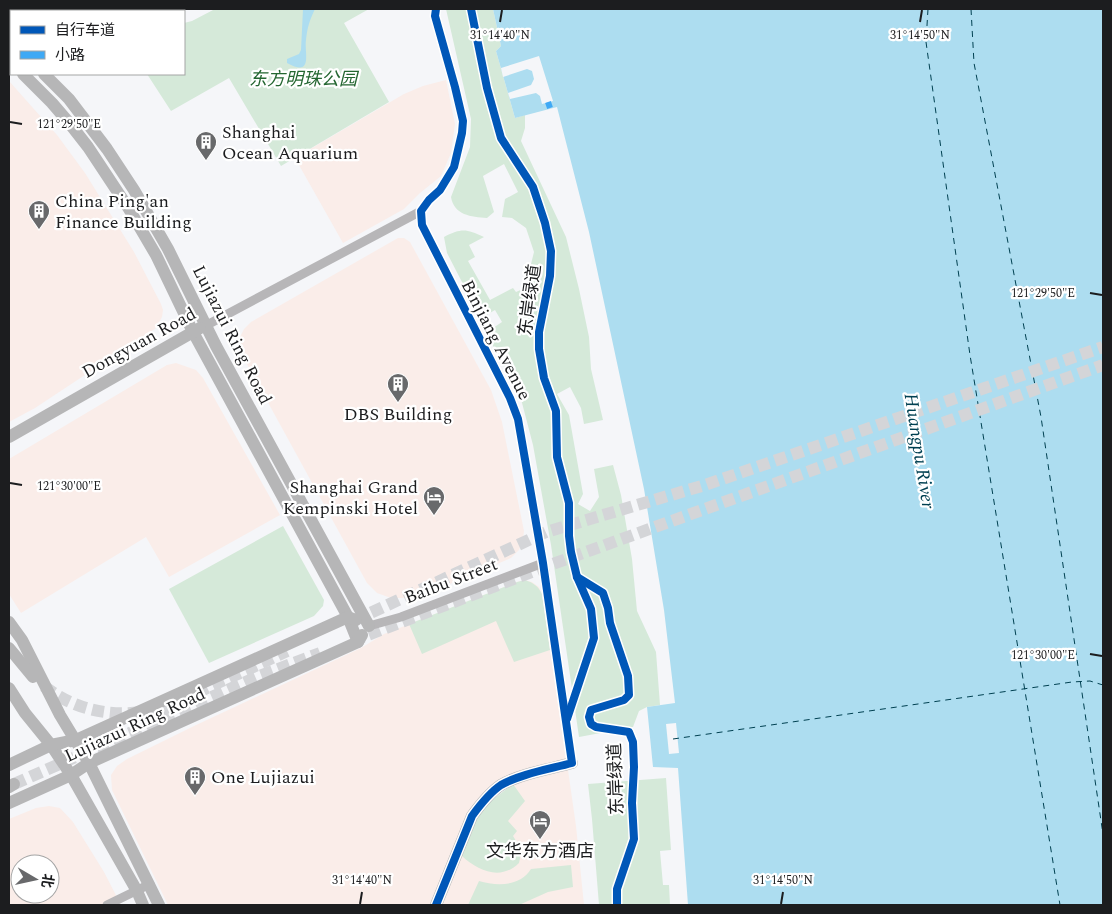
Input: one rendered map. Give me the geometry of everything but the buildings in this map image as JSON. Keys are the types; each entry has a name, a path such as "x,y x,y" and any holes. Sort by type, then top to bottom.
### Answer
{"main road":[{"name":"Lujiazui Ring Road","path":"9,803 71,775 90,763 358,642 348,616 193,332 156,255 109,178 70,124 24,75"},
{"name":"Lujiazui Ring Road","path":"45,75 69,99 107,149 134,190 168,249 216,346 369,626"},
{"name":"Dongyuan Road","path":"9,437 207,325"},
{"name":"Lujiazui Ring Road","path":"9,765 52,745 76,740 348,616"},
{"path":"348,616 369,626 358,642"},
{"path":"9,622 22,640 60,714 90,763 150,884 158,905"},
{"path":"9,648 33,676"},
{"path":"9,688 25,713 52,745 71,775 137,891 143,905"},
{"path":"436,905 472,816 480,805 500,786 572,763"}],"street":[{"path":"421,211 440,190 454,167 463,121 435,16 436,9"},
{"name":"Dongyuan Road","path":"207,325 421,211"},
{"name":"Binjiang Avenue","path":"421,211 422,225 428,240 510,398 518,419 543,563 572,763"},
{"name":"Baibu Street","path":"369,626 401,617 543,563"},
{"path":"107,905 150,884"}],"shaded area":[{"path":"446,80 455,124 451,153 441,176 404,209 343,243 295,158 404,94 423,86"},
{"path":"9,81 57,135 85,173 134,252 163,310 162,317 156,328 35,408 9,422"},
{"path":"398,238 404,238 410,242 491,390 502,422 524,531 519,550 511,558 424,595 408,598 391,598 377,593 367,583 243,357 240,346 240,337 244,329 251,322"},
{"path":"176,363 196,370 203,378 280,515 169,577 146,537 21,613 9,594 9,459 167,365"},
{"path":"525,580 539,587 542,594 566,760 498,782 431,905 168,905 112,790 111,775 117,766 127,759 194,726 361,648 384,634"},
{"path":"568,770 584,905 442,905 478,816 513,784"},
{"path":"49,806 60,808 73,822 104,872 121,905 9,905 9,819 36,808"}],"green space":[{"name":"东方明珠公园","path":"215,9 369,9 344,23 389,102 281,166 229,78 171,111 148,75 185,75 185,23"},
{"path":"446,9 493,9 501,46 496,51 515,118 525,115 525,128 521,141 566,237 589,337 591,369 603,420 584,424 581,408 570,387 557,394 569,415 583,494 578,504 590,511 599,497 594,469 613,465 621,495 632,559 637,611 656,652 660,705 647,707 639,711 633,727 579,737 551,545 533,445 521,399 489,338 490,330 502,322 495,310 483,317 479,315 447,253 444,237 450,234 464,231 473,232 484,237 469,245 475,257 468,261 490,300 513,288 516,292 525,288 534,252 526,228 512,218 502,217 505,199 518,192 504,164 483,176 494,212 487,218 464,214 453,203 451,197 470,147 471,119"},
{"path":"283,526 324,600 323,606 314,616 209,663 169,589"},
{"path":"525,580 535,585 542,594 550,650 514,662 496,621 422,654 409,624"},
{"path":"666,778 671,850 660,851 663,885 669,885 670,905 599,905 588,784"},
{"path":"513,784 525,801 508,821 517,831 513,836 519,849 519,863 505,872 497,873 482,870 462,856 478,816 488,803"},
{"path":"571,865 573,887 548,892 519,905 468,905 479,881 507,884 521,879 531,869"}],"water":[{"path":"303,9 315,9 307,32 306,62 301,67 295,67 287,63 287,59 299,54 301,50"},
{"name":"Huangpu River","path":"493,9 1103,9 1103,905 688,905 678,768 653,767 647,707 675,703 664,610 644,489 589,232 557,107 515,118 496,51 501,46"}],"pier":[{"path":"539,56 553,101 542,104 540,96 536,93 510,99 508,93 531,85 534,79 532,71 527,69 503,77 501,68"},
{"path":"676,723 679,753 669,754 666,724"}],"ferry route":[{"path":"928,9 926,42 970,355 1060,905"},
{"path":"971,9 974,63 1041,417 1103,834"},
{"path":"673,739 1072,682 1090,681 1103,685"}],"tunnel":[{"path":"355,620 546,532 705,485 1103,347"},
{"path":"352,641 550,565 1103,365"},
{"path":"44,686 72,703 87,708 103,712 135,713 179,702 287,651"},
{"path":"14,784 257,677 320,653"}],"marked path":[{"path":"548,102 550,108"}],"cycle path":[{"path":"436,9 435,16 463,121 454,167 440,190 421,211 422,225 510,398 518,419 543,563 572,763 535,772 509,781 489,795 472,816 436,905"},
{"name":"东岸绿道","path":"471,9 487,88 501,138 533,187 545,223 551,251 550,276 539,332 539,349 544,378 556,411 557,457 569,503 571,552 577,577 591,609 594,638 567,719"},
{"name":"东岸绿道","path":"577,577 603,593 610,623 628,676 629,695 624,700 591,710 589,717 591,724 596,727 629,732 633,742 632,803 634,839 617,889 617,905"}],"place":[{"name":"Shanghai Ocean Aquarium","path":"206,161"},
{"name":"China Ping'an Finance Building","path":"39,230"},
{"name":"DBS Building","path":"398,403"},
{"name":"Shanghai Grand Kempinski Hotel","path":"434,516"},
{"name":"One Lujiazui","path":"195,796"},
{"name":"文华东方酒店","path":"540,840"}]}
